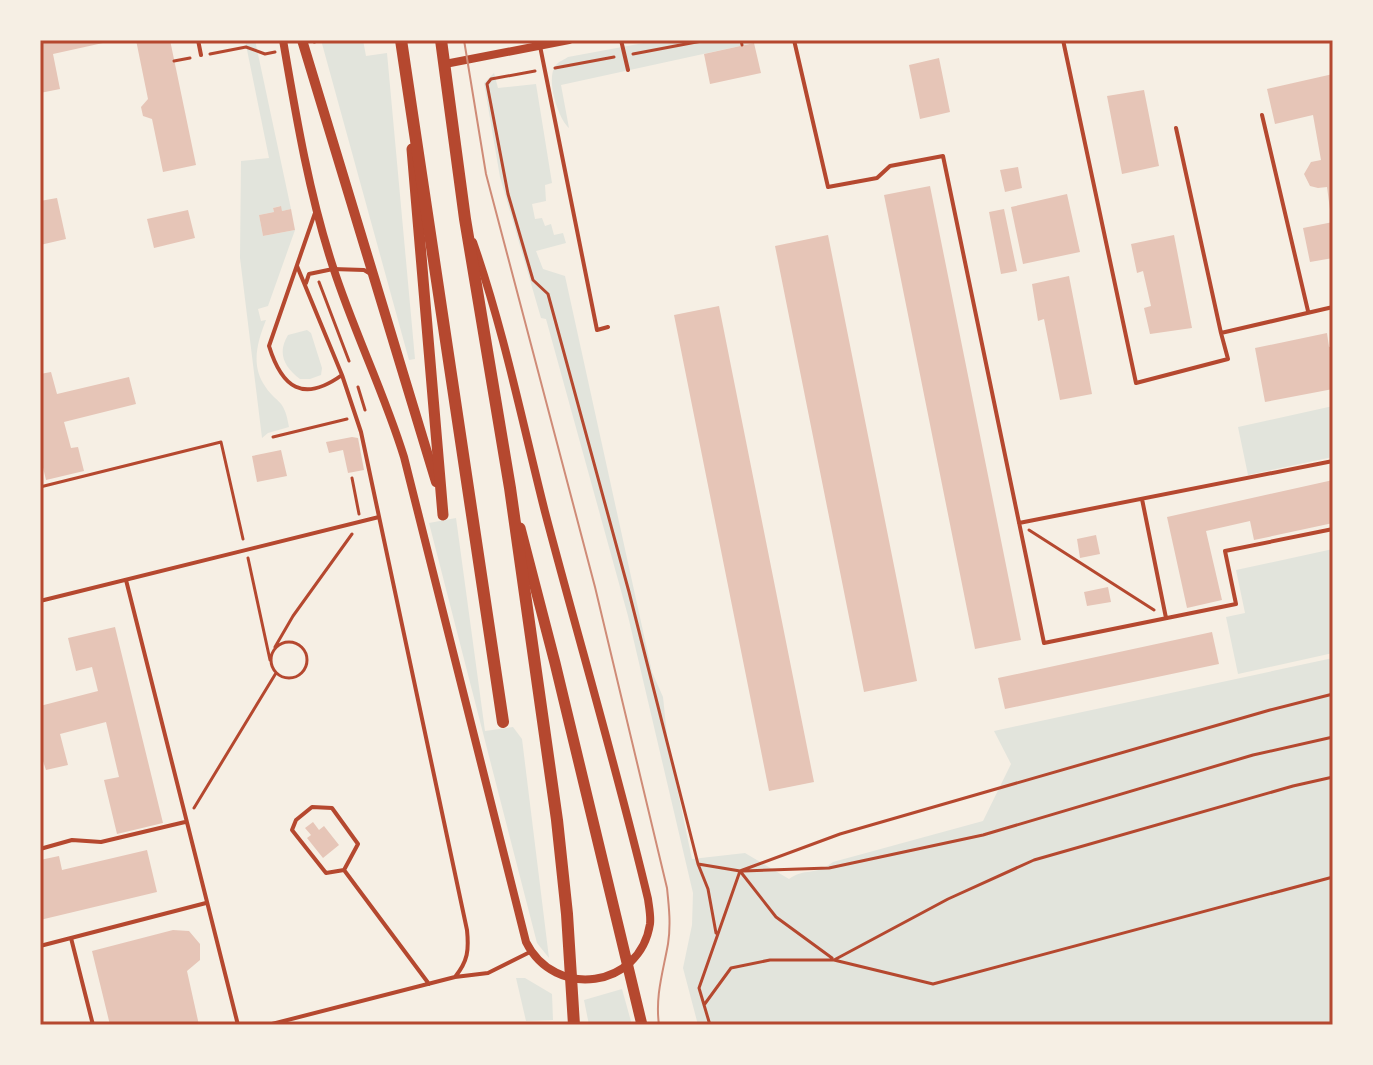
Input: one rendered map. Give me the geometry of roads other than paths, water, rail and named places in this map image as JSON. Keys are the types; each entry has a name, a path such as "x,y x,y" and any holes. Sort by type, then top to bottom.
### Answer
{"main road":[{"path":"401,40 503,722"},
{"path":"441,40 465,219 510,488 563,870 574,1025"},
{"path":"405,61 443,515"},
{"path":"510,488 642,1025"}],"street":[{"path":"283,40 316,210 333,269 391,414 404,457 518,914 531,951 552,971 566,978 584,981 601,979 633,959 644,943 650,922 642,872 545,509 494,303 465,219"},
{"path":"302,40 429,454 443,515"},
{"path":"445,64 517,45 540,46 569,40"}],"lane":[{"path":"198,40 201,55"},
{"path":"621,40 628,70"},
{"path":"794,40 828,187 877,178 890,166 943,156 1044,643 1236,604 1225,551 1333,529"},
{"path":"1063,40 1136,383 1228,359 1176,128"},
{"path":"540,46 597,330 608,327"},
{"path":"1262,115 1308,311"},
{"path":"316,210 269,346 275,365 285,381 301,390 327,386 342,375"},
{"path":"297,266 357,417 467,930 469,952 464,966 455,977"},
{"path":"307,289 309,274 333,269 364,270 374,277"},
{"path":"1221,333 1333,307"},
{"path":"1019,523 1333,461"},
{"path":"1142,499 1166,618"},
{"path":"40,601 379,517"},
{"path":"126,580 238,1025"},
{"path":"312,807 332,808 358,844 344,870 326,873 292,830 296,820 312,807"},
{"path":"40,849 72,840 101,842 185,822"},
{"path":"344,870 429,984"},
{"path":"40,946 206,903"},
{"path":"71,938 93,1025"},
{"path":"268,1025 455,977 488,973 531,951"}],"tram line":[{"path":"464,40 486,174 595,587 667,888 669,930 659,994 659,1025"}]}
